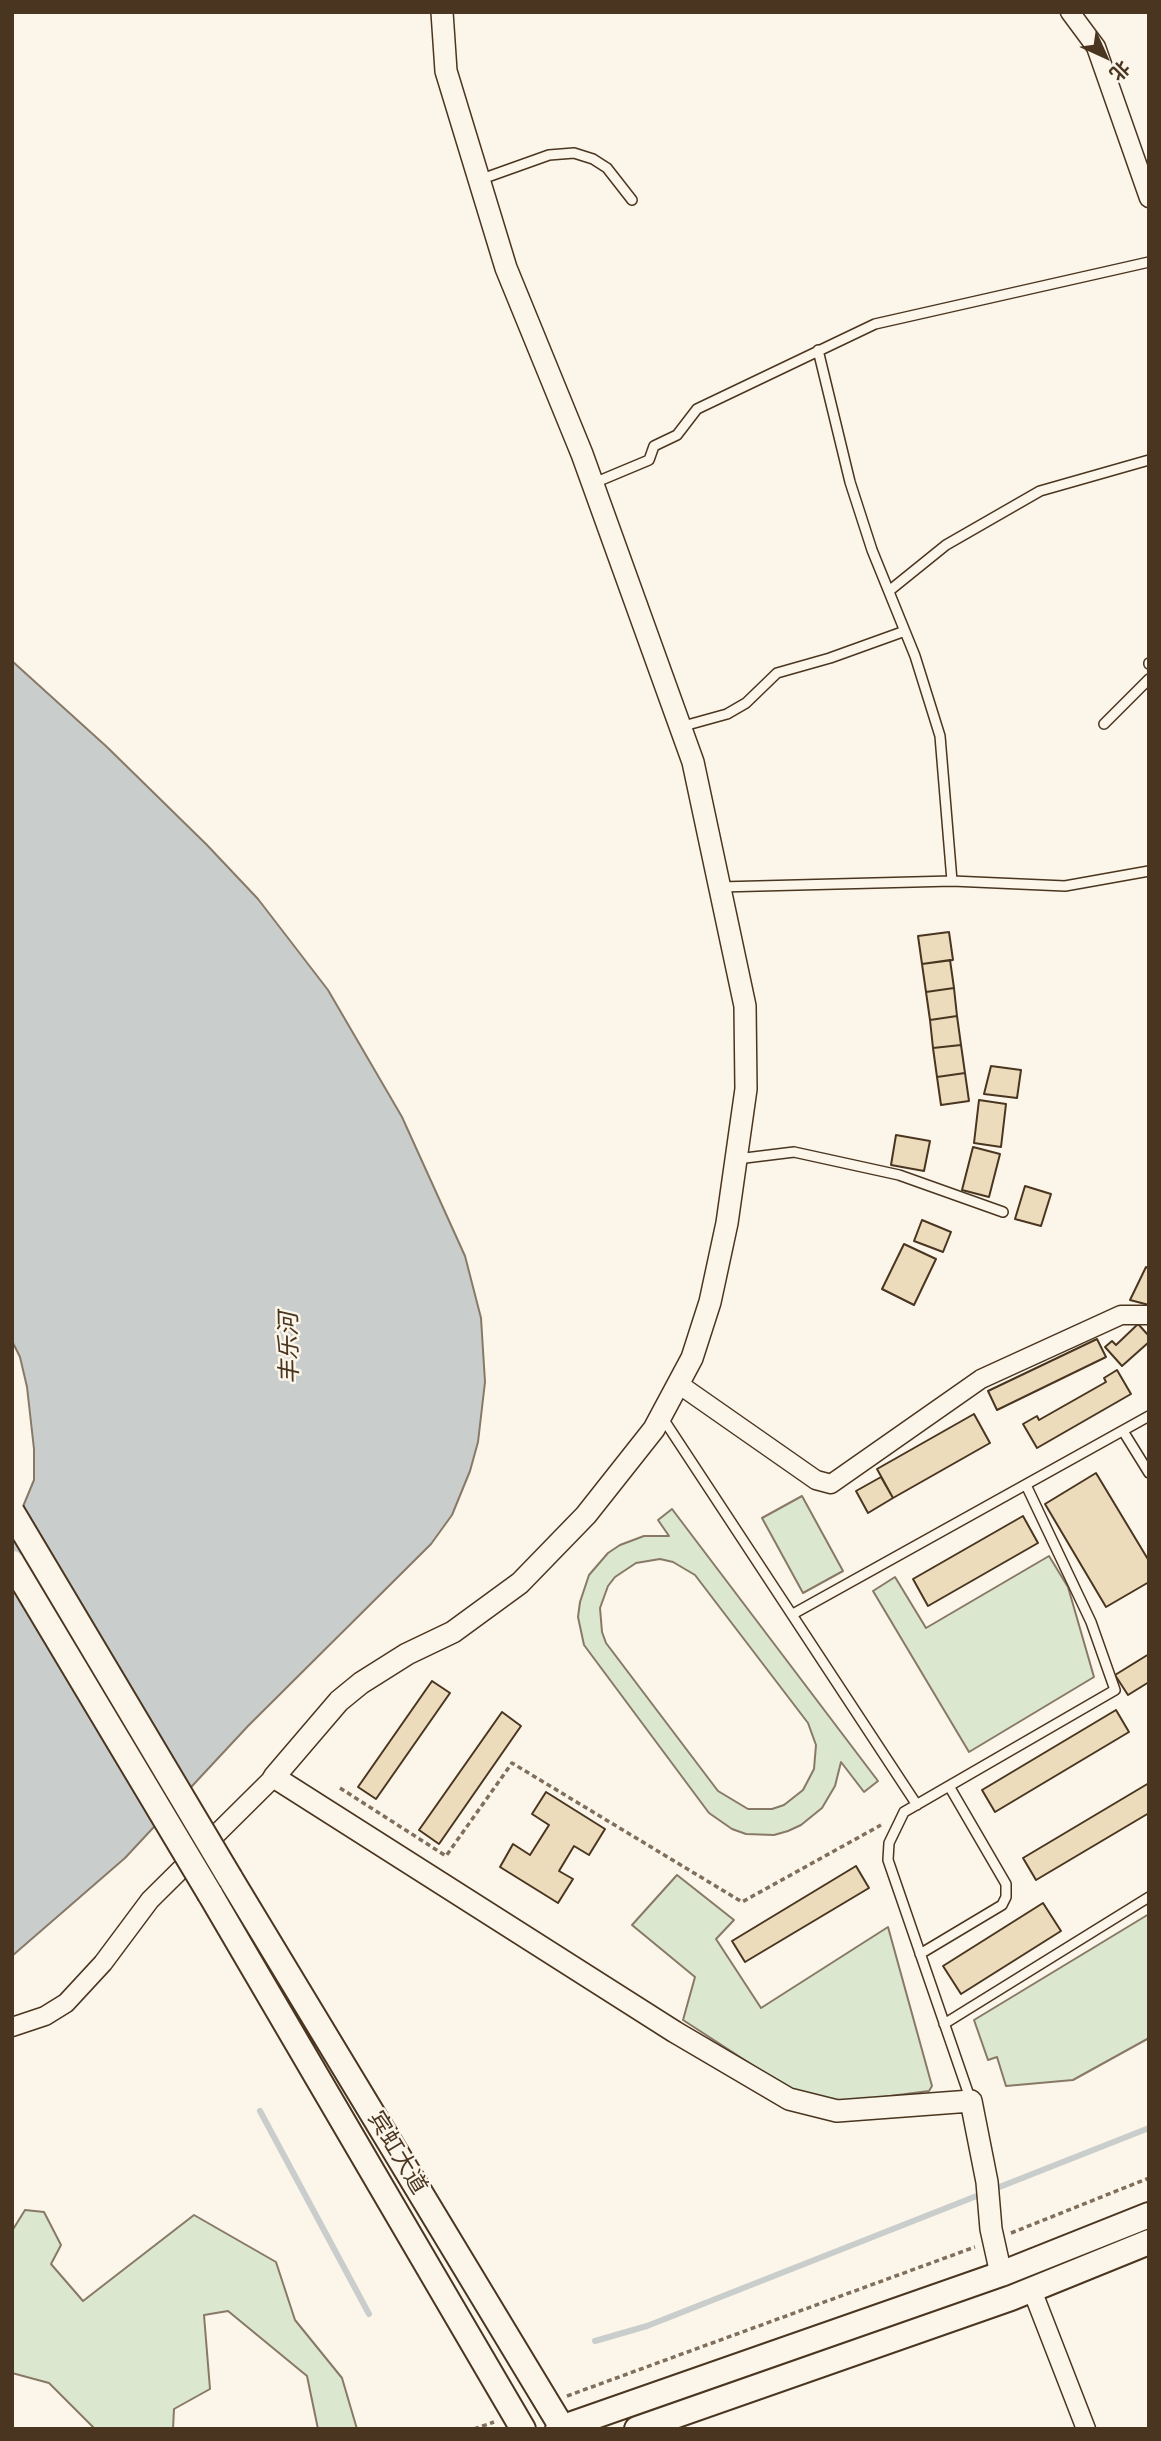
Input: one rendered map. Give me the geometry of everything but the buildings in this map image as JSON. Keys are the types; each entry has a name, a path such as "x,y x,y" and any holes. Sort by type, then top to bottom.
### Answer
{"main road":[{"name":"宾虹大道","path":"12,1512 561,2428"},
{"name":"宾虹大道","path":"12,1563 210,1894 519,2422"},
{"path":"561,2428 1002,2274 1149,2215"},
{"path":"637,2429 1032,2290 1149,2242"}],"street":[{"path":"12,2027 45,2016 80,1989 150,1900 274,1777 339,1701 361,1683 407,1654 453,1632 520,1583 604,1494 662,1417 680,1385 710,1302 737,1160 746,1089 747,1034 740,980 693,762 592,484 506,268 446,71 442,12"},
{"path":"1070,12 1096,47 1149,198"},
{"path":"680,1385 816,1480 831,1484 981,1379 1121,1315 1149,1315"},
{"path":"274,1777 675,2032 789,2099 837,2111 971,2101 987,2182 992,2235 1002,2274"},
{"path":"1032,2290 1086,2429"}],"lane":[{"path":"479,180 549,155 573,153 593,159 607,168 632,200"},
{"path":"592,484 649,460 654,446 677,435 697,409 875,324 1149,262"},
{"path":"818,350 850,481 940,736 952,881"},
{"path":"889,591 946,545 1040,491 1149,460"},
{"path":"680,727 727,714 746,703 777,673 830,659 905,631"},
{"path":"1104,724 1149,679"},
{"path":"720,887 952,881 1065,886 1149,871"},
{"path":"737,1160 794,1152 899,1175 1003,1212"},
{"path":"793,1614 1149,1416"},
{"path":"662,1417 917,1805"},
{"path":"1123,1431 1149,1473"},
{"path":"971,2101 888,1860 889,1843 904,1812 1115,1690 1091,1622 1026,1485"},
{"path":"920,1954 1002,1905 1006,1897 1006,1884 949,1786"},
{"path":"944,2024 1149,1897"}],"path":[{"path":"340,1788 446,1856 512,1763 742,1902 904,1812"},
{"path":"548,2403 1149,2178"},
{"path":"474,2429 519,2422"}],"green space":[{"path":"802,1496 843,1571 803,1593 762,1518"},
{"path":"672,1509 878,1781 864,1792 841,1762 835,1786 822,1808 801,1825 774,1835 746,1834 732,1829 709,1813 584,1645 578,1617 589,1575 608,1553 620,1545 644,1536 669,1536 658,1520","holes":["660,1559 673,1562 695,1575 808,1723 816,1745 814,1769 803,1790 784,1805 772,1809 748,1809 718,1791 606,1643 600,1608 608,1586 615,1577 636,1563"]},
{"path":"1049,1556 1068,1587 1094,1677 969,1752 873,1591 895,1577 926,1628"},
{"path":"677,1875 734,1920 716,1939 761,2008 888,1927 932,2086 929,2091 836,2103 794,2092 683,2020 695,1977 632,1925"},
{"path":"1149,1914 1149,2038 1073,2080 1006,2086 997,2057 988,2060 974,2020"},
{"path":"25,2210 44,2212 61,2245 51,2264 83,2301 194,2215 276,2262 295,2320 342,2378 357,2429 318,2429 307,2376 228,2311 204,2315 210,2389 174,2409 173,2429 95,2429 49,2383 12,2373 12,2231"}],"water":[{"name":"丰乐河","path":"12,661 107,747 207,845 258,899 328,990 402,1117 465,1256 481,1318 485,1382 478,1442 470,1471 452,1515 431,1544 248,1726 125,1858 12,1956 12,1533 34,1480 34,1449 27,1387 20,1357 12,1341"}],"waterway":[{"path":"260,2111 369,2314"},
{"path":"595,2341 647,2326 1149,2128"}]}
